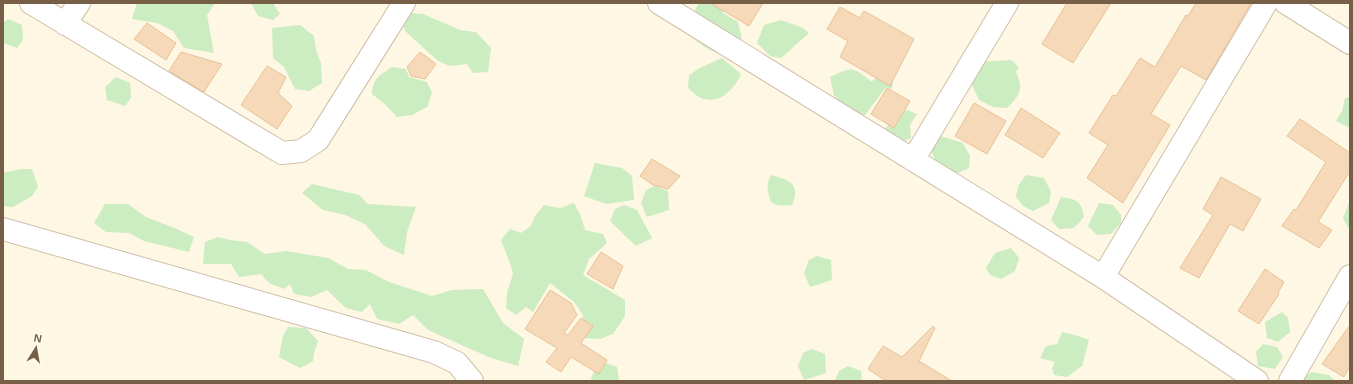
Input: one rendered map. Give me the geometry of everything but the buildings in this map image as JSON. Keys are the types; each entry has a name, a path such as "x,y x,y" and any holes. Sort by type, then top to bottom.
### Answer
{"street":[{"path":"31,3 282,153 300,151 318,140 404,3"},
{"path":"65,24 79,3"},
{"path":"659,3 686,10 913,160 1103,277 1257,381"},
{"path":"913,160 1006,3"},
{"path":"1103,277 1266,3"},
{"path":"1286,3 1350,43"},
{"path":"3,229 434,352 457,363 472,381"},
{"path":"1290,381 1350,276"}],"green space":[{"path":"137,3 215,3 207,15 214,53 184,48 173,31 157,23 132,19"},
{"path":"251,3 273,3 280,14 273,20 258,16"},
{"path":"699,3 726,3 723,13 738,22 742,39 732,51 720,54 714,52 695,40 686,31 692,15"},
{"path":"409,13 423,14 460,30 476,32 491,48 488,72 473,73 467,64 450,66 438,61 405,31 402,19"},
{"path":"8,19 22,25 23,40 17,48 3,43 3,23"},
{"path":"781,20 803,28 809,33 781,58 770,56 757,43 764,25"},
{"path":"300,25 314,36 316,50 321,63 322,83 309,91 295,89 284,67 273,58 272,28"},
{"path":"722,58 741,74 735,85 727,94 710,100 698,96 688,88 689,75"},
{"path":"1011,60 1019,67 1016,72 1020,88 1015,99 1007,108 993,107 979,100 972,85 979,62"},
{"path":"392,67 406,69 409,77 427,82 432,93 427,107 412,115 397,117 386,105 372,94 375,81"},
{"path":"883,68 893,80 892,89 886,87 866,114 861,118 845,107 834,95 830,77 844,71 852,70 860,73 872,82"},
{"path":"116,77 130,83 131,98 125,106 107,100 105,87"},
{"path":"1350,97 1350,128 1336,121 1342,111 1345,98"},
{"path":"907,110 917,114 910,125 911,138 901,142 879,130 887,127 894,112"},
{"path":"937,135 963,143 970,156 969,168 952,176 936,162 929,145"},
{"path":"595,163 622,168 632,176 634,200 606,204 584,196"},
{"path":"21,169 32,169 38,187 32,196 13,207 3,206 3,173"},
{"path":"771,175 792,184 795,192 792,205 778,205 770,200 768,181"},
{"path":"1026,175 1044,178 1051,192 1049,203 1033,211 1023,206 1016,197 1018,186"},
{"path":"312,184 359,195 368,204 416,207 407,232 404,255 384,246 365,224 345,215 323,210 302,193"},
{"path":"655,186 668,191 669,210 647,217 641,203 646,190"},
{"path":"1061,197 1074,200 1082,207 1084,217 1074,228 1059,229 1051,220"},
{"path":"574,203 580,214 585,230 603,234 607,243 589,259 583,275 625,300 625,316 613,334 600,339 584,338 583,315 574,302 550,283 533,312 526,307 516,315 506,308 507,293 513,274 501,240 510,229 521,233 531,226 535,216 544,205 560,208"},
{"path":"1099,203 1113,205 1121,215 1121,223 1111,234 1097,235 1088,226"},
{"path":"1349,203 1350,228 1348,228 1343,218"},
{"path":"105,204 128,204 146,217 194,237 189,252 144,241 129,233 106,232 94,223"},
{"path":"624,205 637,210 652,238 636,246 610,221 615,209"},
{"path":"218,237 247,242 265,254 286,251 328,258 348,269 366,270 389,282 432,296 452,290 483,289 503,323 524,339 518,366 491,358 428,330 413,315 399,324 377,319 370,304 362,312 346,308 327,290 311,297 294,294 290,284 284,289 269,283 261,274 239,277 231,264 203,264 205,242"},
{"path":"1011,248 1019,258 1015,271 1001,279 990,275 986,268 995,253"},
{"path":"817,256 831,260 832,280 810,287 804,273 809,260"},
{"path":"1282,312 1288,318 1290,332 1278,342 1267,338 1265,322"},
{"path":"288,327 306,328 318,341 313,361 300,368 279,357 283,336"},
{"path":"1062,332 1089,340 1082,366 1067,377 1054,375 1052,368 1055,362 1040,358 1046,346 1057,344"},
{"path":"1263,344 1277,347 1283,357 1275,369 1258,366 1256,352"},
{"path":"812,349 825,354 826,373 804,380 798,366 803,353"},
{"path":"604,362 617,367 619,381 592,381 591,379 596,366"},
{"path":"848,366 861,371 862,381 835,381 839,371"},
{"path":"1312,372 1329,375 1335,381 1303,381 1303,378"}]}
